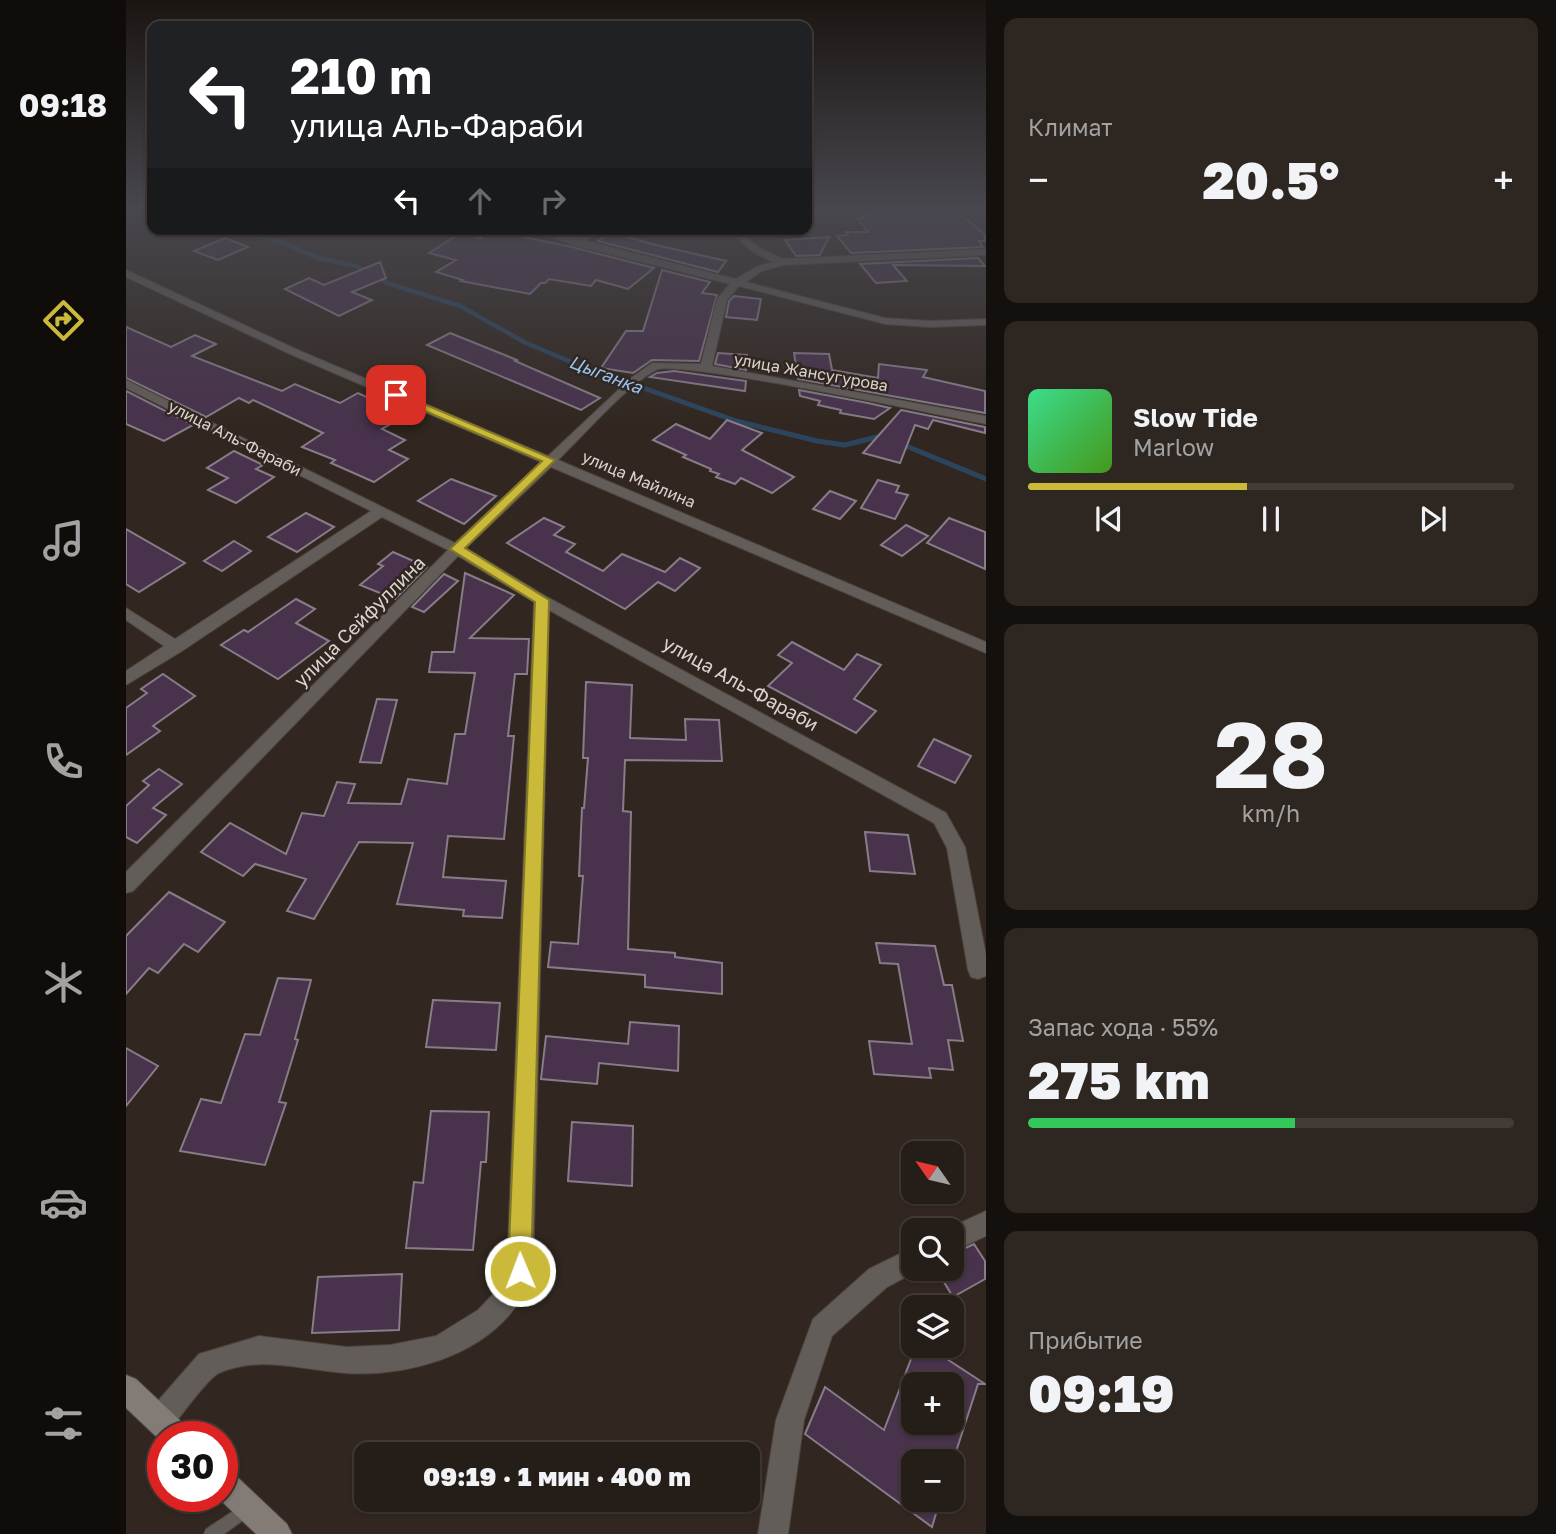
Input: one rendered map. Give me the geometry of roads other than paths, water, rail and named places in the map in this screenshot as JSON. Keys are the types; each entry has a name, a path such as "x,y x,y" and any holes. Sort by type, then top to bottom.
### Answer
{"street":[{"name":"улица Майлина","path":"140,282 294,352 985,649"},
{"path":"727,282 885,321 930,324 985,321"},
{"path":"706,368 722,299 740,282"},
{"name":"улица Жансугурова","path":"629,385 656,365 706,368 985,420"},
{"name":"улица Аль-Фараби","path":"126,383 457,549 542,600 940,818 957,847 978,970"},
{"name":"улица Сейфуллина","path":"126,885 457,549 629,385"},
{"path":"126,679 381,511"},
{"path":"173,1421 208,1363 258,1349 347,1360 390,1358 440,1348 487,1319 506,1299 520,1271 542,600"},
{"path":"126,613 176,647"},
{"path":"964,1234 985,1223"},
{"path":"774,1534 790,1420 822,1328 878,1278 901,1266"},
{"path":"126,1389 161,1421"},
{"path":"238,1497 276,1534"}],"lane":[{"path":"211,1534 248,1507"}],"waterway":[{"name":"Цыганка","path":"385,282 460,306 526,343 583,367"},
{"name":"Цыганка","path":"579,365 736,421 817,441 845,445 881,436 885,438"},
{"name":"Цыганка","path":"899,443 986,479"}]}
